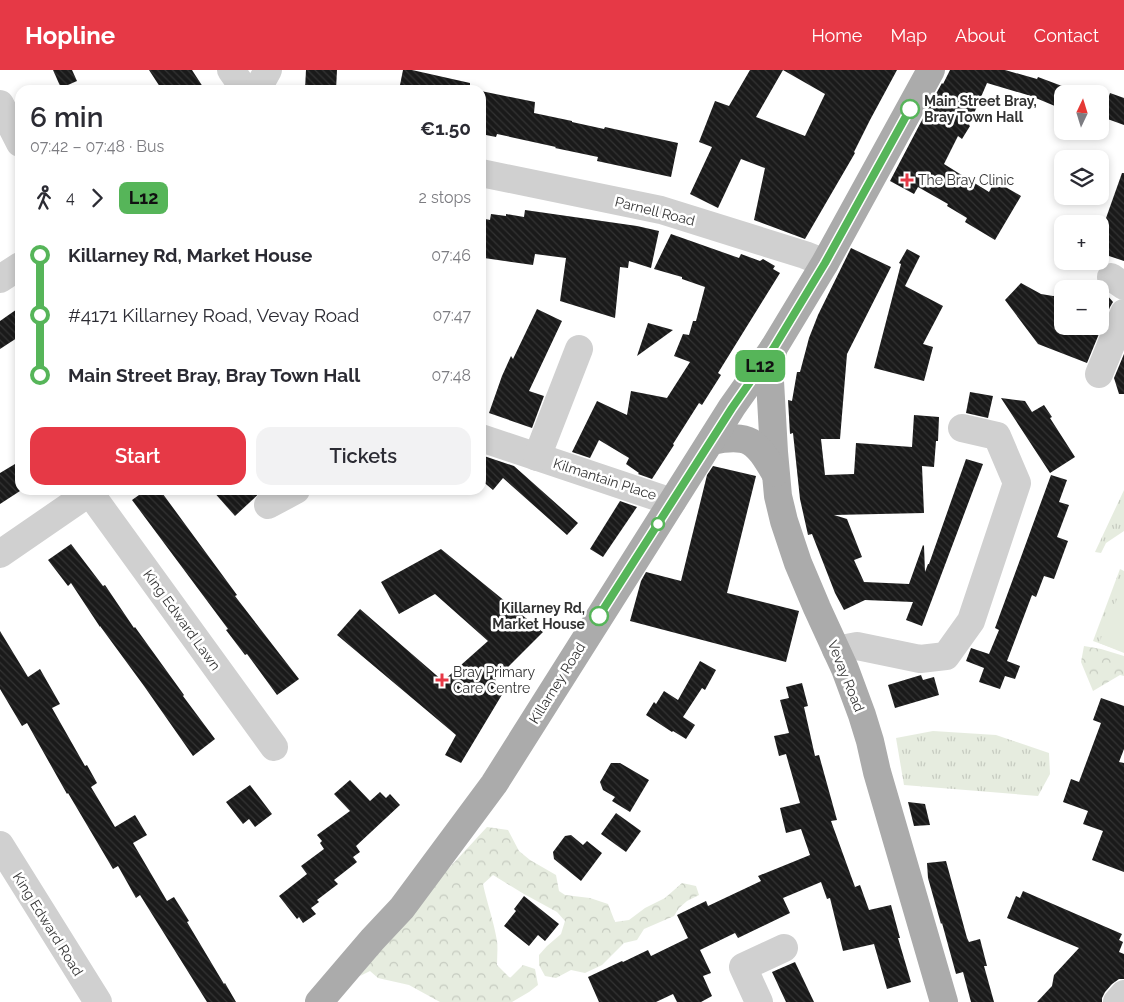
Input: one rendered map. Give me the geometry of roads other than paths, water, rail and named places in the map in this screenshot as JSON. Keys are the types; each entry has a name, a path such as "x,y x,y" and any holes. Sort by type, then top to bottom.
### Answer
{"main road":[{"name":"Killarney Road","path":"319,1002 402,908 494,784 732,408 773,349 825,263 931,70"},
{"name":"Vevay Road","path":"773,349 770,381 776,475 778,496 784,521 798,563 862,715 870,741 876,772 944,1002"},
{"path":"711,441 734,438 752,442 760,450 776,475"}],"street":[{"path":"231,70 241,85"},
{"path":"260,85 268,70"},
{"path":"0,104 15,133"},
{"name":"Parnell Road","path":"486,174 661,210 825,263"},
{"path":"0,279 15,269"},
{"path":"1099,374 1124,313"},
{"name":"Kilmantain Place","path":"537,456 579,349"},
{"path":"836,650 857,646 920,659 946,656 971,621 1017,483 997,436 962,428"},
{"name":"Kilmantain Place","path":"486,440 672,502"},
{"name":"King Edward Lawn","path":"0,554 85,495"},
{"name":"King Edward Lawn","path":"94,495 274,747"},
{"path":"268,505 287,495"},
{"name":"King Edward Road","path":"0,845 98,1002"},
{"path":"759,1002 743,967 784,948"},
{"path":"1117,1002 1124,994"}],"place":[{"name":"Main Street Bray, Bray Town Hall","path":"910,109"},
{"name":"The Bray Clinic","path":"907,180"},
{"name":"Killarney Rd, Market House","path":"599,616"},
{"name":"Bray Primary Care Centre","path":"442,680"}]}
